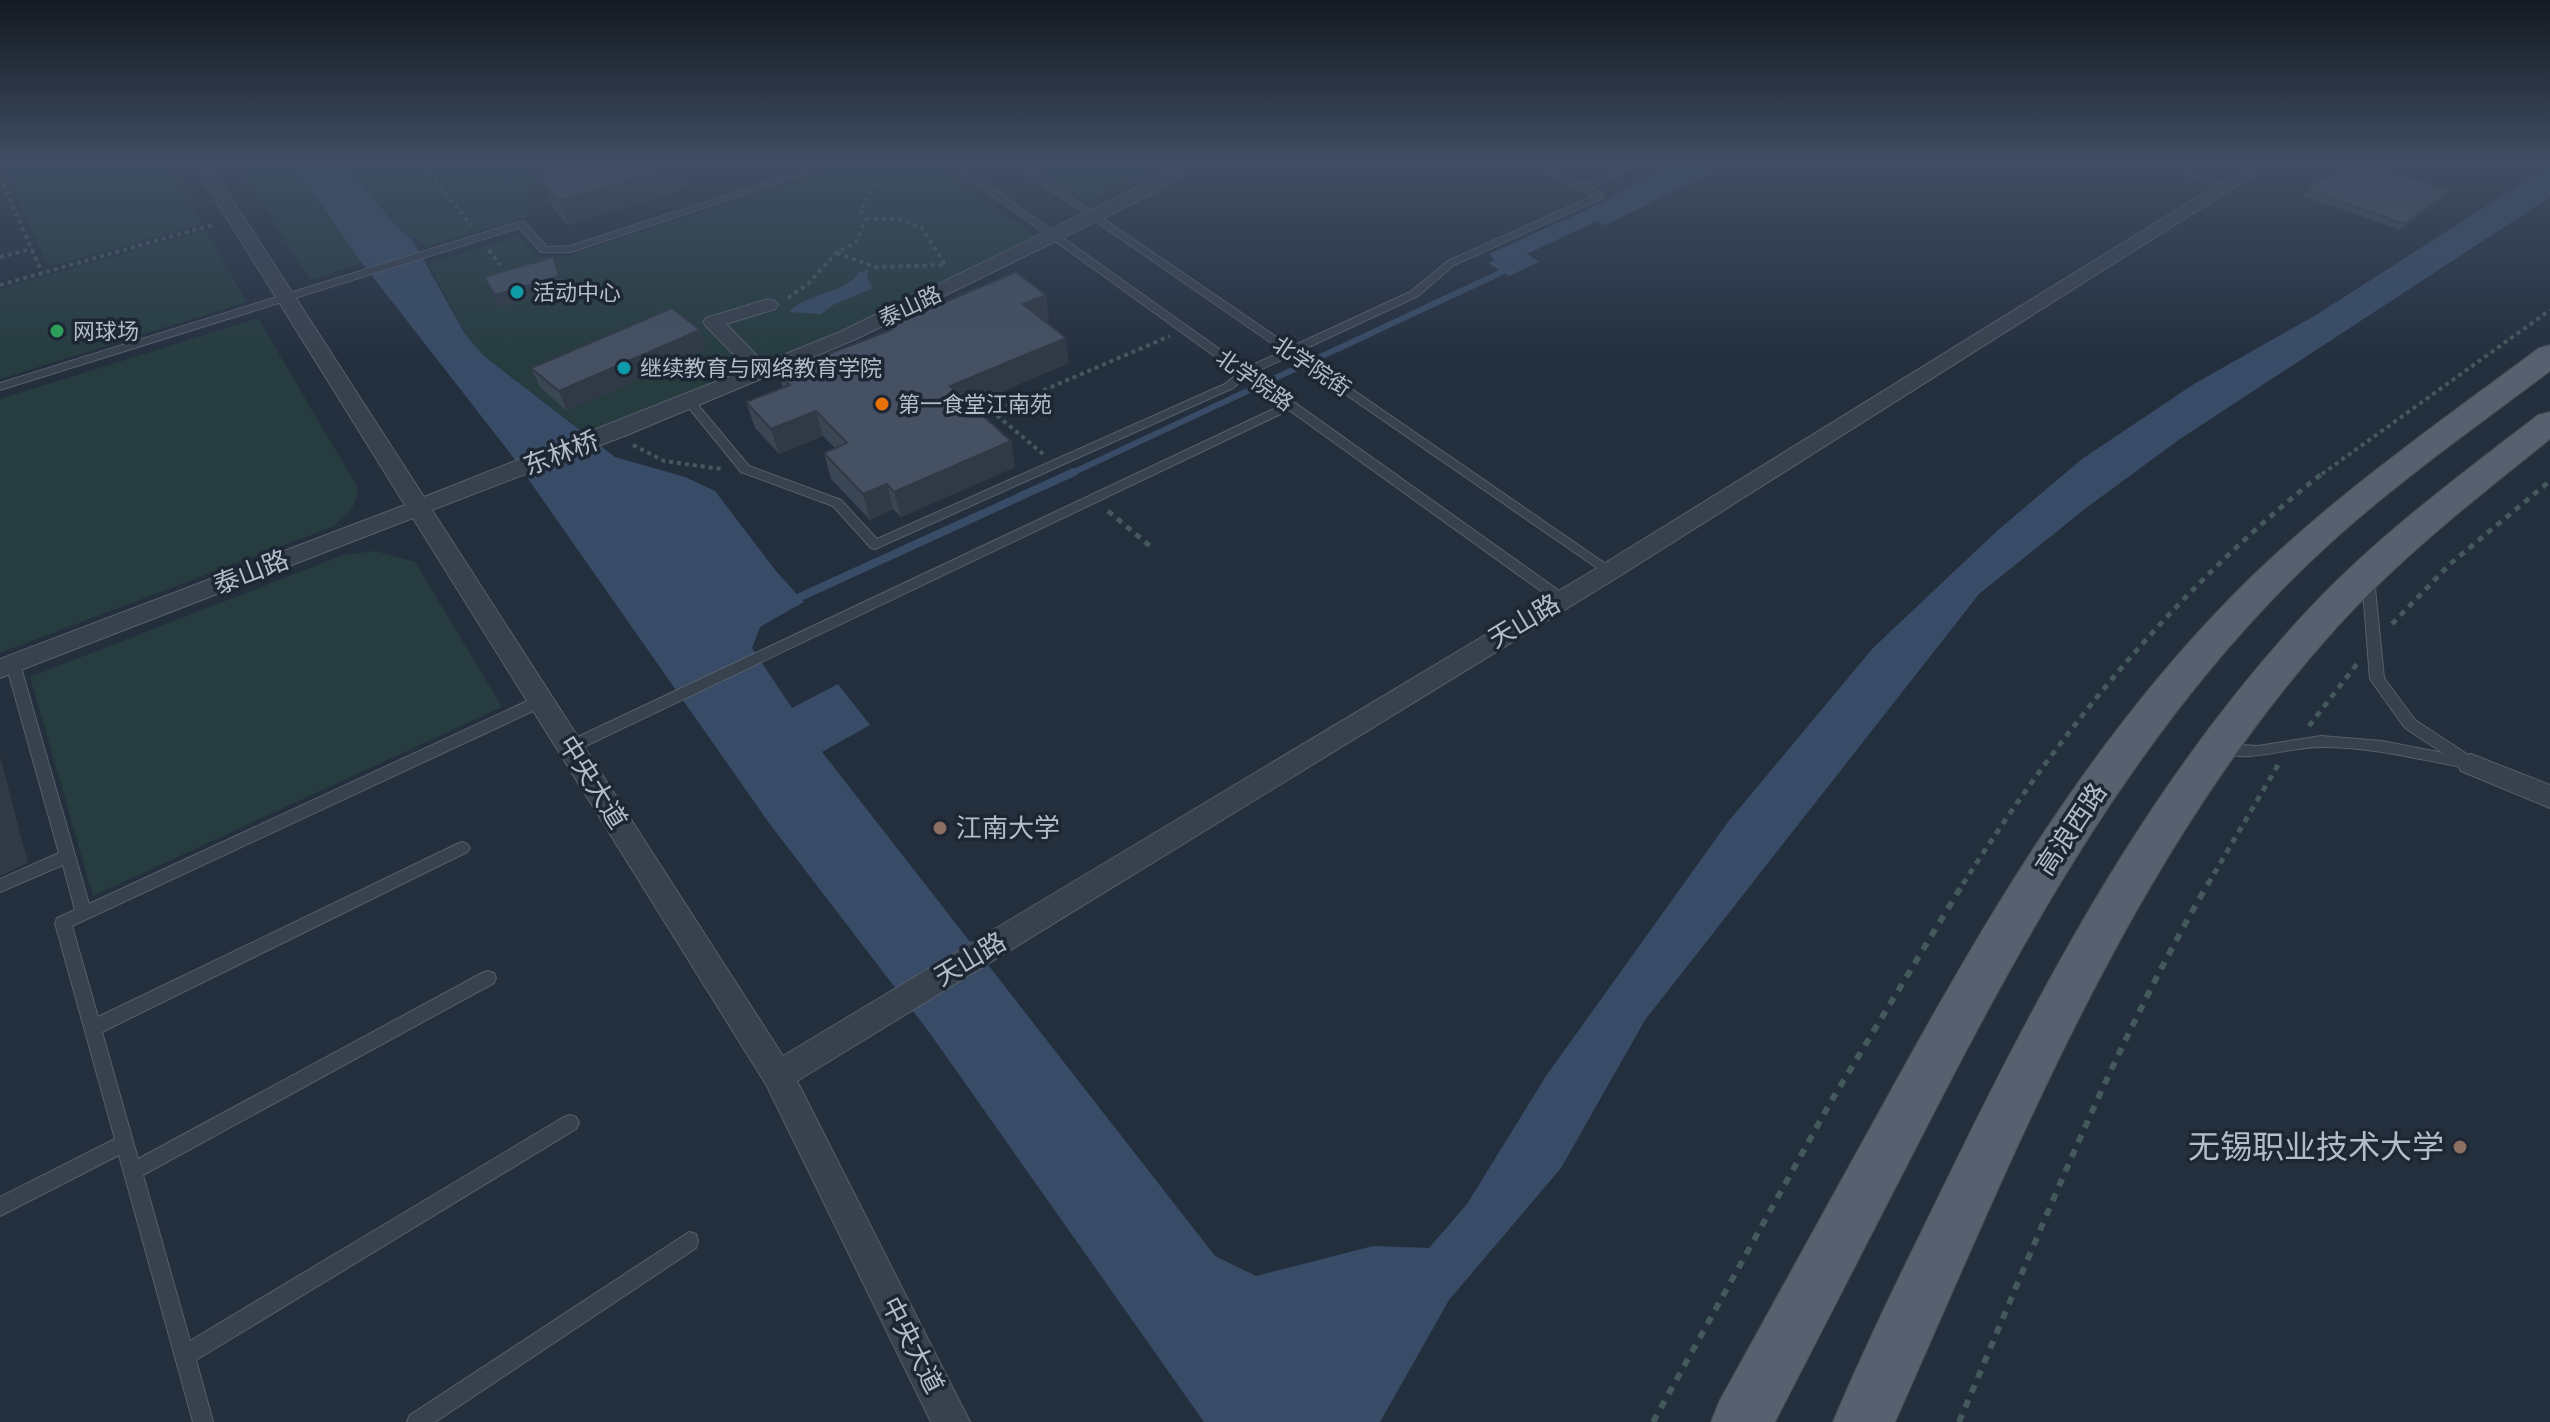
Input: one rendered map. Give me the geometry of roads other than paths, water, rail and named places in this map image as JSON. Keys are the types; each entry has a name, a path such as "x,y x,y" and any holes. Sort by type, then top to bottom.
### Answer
{"main road":[{"name":"高浪西路","path":"1742,1422 1979,976 2073,821 2158,706 2227,625 2297,553 2368,492 2550,355"},
{"path":"1864,1422 2025,1077 2121,898 2216,748 2321,620 2367,574 2402,540 2550,422"}],"street":[{"name":"中央大道","path":"242,228 778,1076 951,1422"},
{"name":"泰山路","path":"619,430 849,335 1069,228"},
{"name":"天山路","path":"778,1076 1560,598 1610,571 2160,228"},
{"path":"761,371 713,322 768,305"},
{"name":"东林桥","path":"502,476 619,430"},
{"name":"泰山路","path":"7,666 502,476"},
{"path":"2471,764 2550,797"}],"lane":[{"path":"0,387 508,228"},
{"path":"525,228 544,250 571,249 634,228"},
{"name":"北学院路","path":"1043,228 1560,598"},
{"name":"北学院街","path":"1111,228 1610,571"},
{"path":"689,401 745,469 837,503 875,545 1229,386 1245,373 1414,294 1451,263 1528,228"},
{"path":"570,747 1290,405"},
{"path":"2367,574 2377,679 2410,724 2471,764"},
{"path":"7,666 84,913"},
{"path":"203,1422 63,923 541,701"},
{"path":"2216,748 2258,751 2321,741 2382,746 2471,764"},
{"path":"93,1028 462,848"},
{"path":"0,886 68,856"},
{"path":"133,1171 488,978"},
{"path":"185,1355 570,1123"},
{"path":"0,1207 125,1143"},
{"path":"417,1422 689,1241"}],"water":[{"path":"338,228 399,228 412,239 465,334 484,356 615,457 685,477 715,491 776,571 804,602 760,627 752,648 792,708 838,684 870,725 822,752 1215,1256 1256,1276 1373,1246 1429,1248 1467,1204 1546,1076 1728,822 1873,648 1998,530 2082,459 2194,384 2316,315 2451,228 2502,228 2180,439 2086,508 1979,594 1645,1020 1561,1168 1449,1300 1380,1422 1204,1422 929,1032 769,823 510,453"},
{"path":"1545,228 1581,228 1527,254 1539,262 1509,276 1488,263 1495,260 1489,254"},
{"path":"869,270 867,277 873,288 833,305 821,314 789,312 846,284 859,272"}],"waterway":[{"path":"1070,474 1502,272"},
{"path":"800,597 1074,472"}],"place":[{"name":"活动中心","path":"517,292"},
{"name":"网球场","path":"57,331"},
{"name":"继续教育与网络教育学院","path":"624,368"},
{"name":"第一食堂江南苑","path":"882,404"},
{"name":"江南大学","path":"940,828"},
{"name":"无锡职业技术大学","path":"2460,1147"}]}
